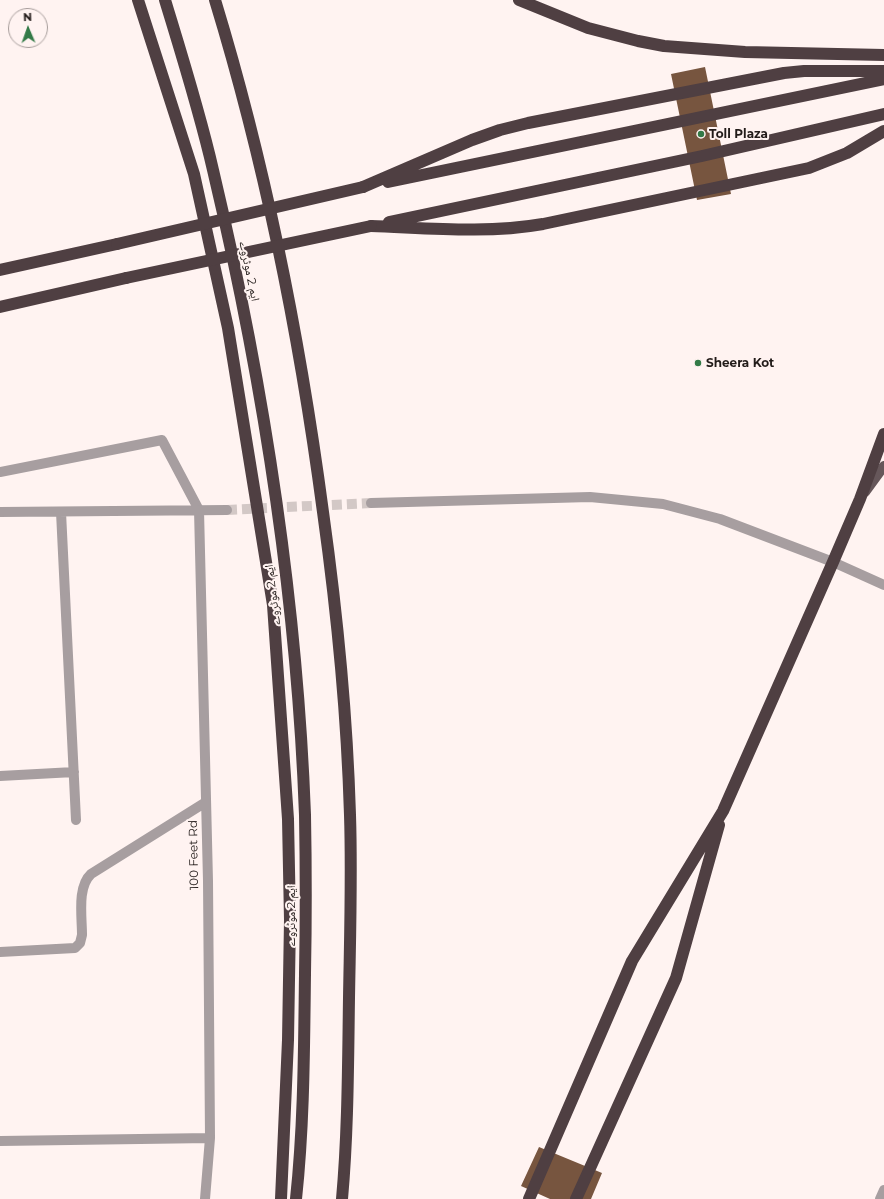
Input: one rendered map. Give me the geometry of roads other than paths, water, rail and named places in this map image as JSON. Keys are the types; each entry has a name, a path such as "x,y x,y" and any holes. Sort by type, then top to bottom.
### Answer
{"highway":[{"path":"138,0 194,174 201,205 228,328 273,605 288,819 290,912 288,1040 281,1199"},
{"name":"ایم 2 موٹروے","path":"165,0 213,168 246,323 271,464 289,598 299,711 305,840 304,1037 299,1170 296,1199"},
{"path":"215,0 260,160 292,312 316,456 334,590 344,706 350,816 349,1028 345,1169 342,1199"},
{"path":"519,0 588,28 638,42 664,46 744,52 884,55"},
{"path":"363,187 472,140 528,123 784,73 804,71 884,72"},
{"path":"0,270 363,187 884,79"},
{"path":"0,307 126,278 702,156 884,114"},
{"path":"371,226 482,230 518,228 544,224 809,168 847,153 884,131"},
{"path":"529,1199 632,961 723,811 860,499 884,434"},
{"path":"576,1199 676,978 723,811"}],"main road":[{"path":"860,499 884,466"}],"street":[{"path":"0,472 162,440 199,510"},
{"path":"371,503 590,497 664,504 720,519 833,562 884,585"},
{"name":"100 Feet Rd","path":"199,510 206,802 210,1138 205,1199"},
{"path":"0,512 227,510"},
{"path":"61,512 76,820"},
{"path":"0,776 74,772"},
{"path":"0,952 75,948 80,943 82,935 83,886 86,879 91,874 206,802"},
{"path":"0,1141 210,1138"},
{"path":"880,1199 884,1190"}],"tunnel":[{"path":"227,510 371,503"}],"place":[{"name":"Toll Plaza","path":"701,134"},
{"name":"Sheera Kot","path":"698,363"}]}
